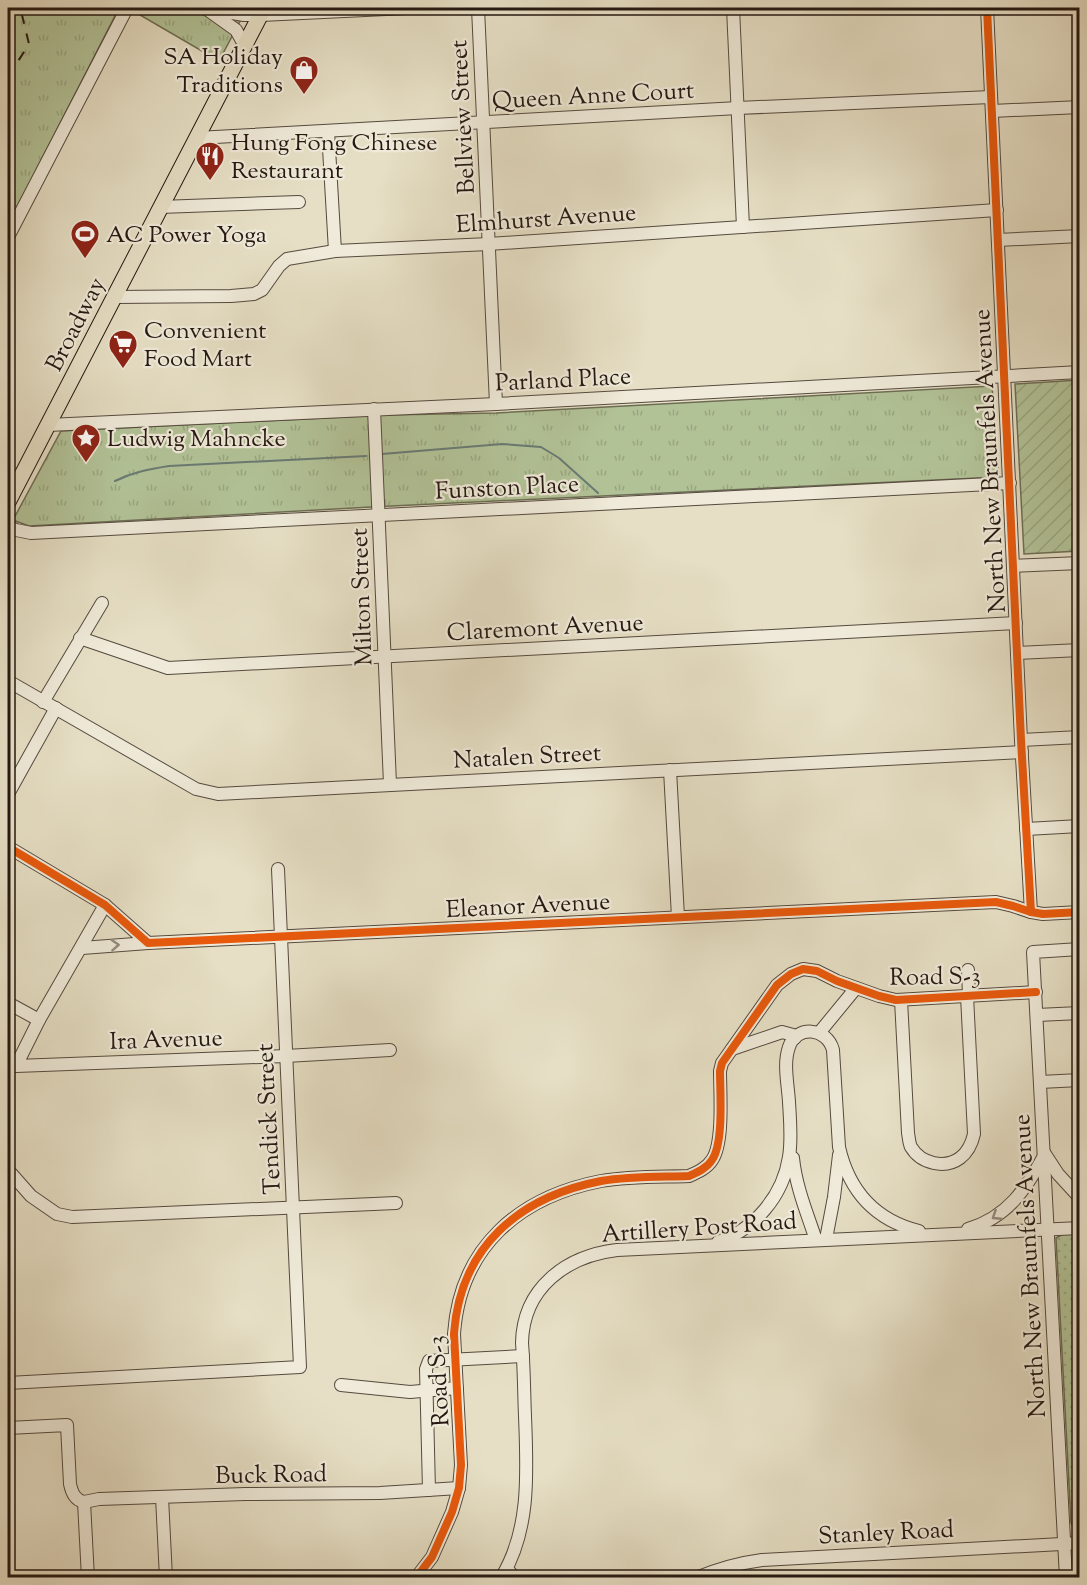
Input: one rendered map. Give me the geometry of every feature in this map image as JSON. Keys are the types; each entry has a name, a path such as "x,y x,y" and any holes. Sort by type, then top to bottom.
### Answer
{"main road":[{"name":"Broadway","path":"8,502 263,11"}],"street":[{"path":"8,237 127,8"},
{"path":"203,8 244,15 263,11 407,8"},
{"path":"203,8 236,30 245,46"},
{"name":"Bellview Street","path":"478,8 496,404"},
{"path":"733,8 743,226"},
{"name":"North New Braunfels Avenue","path":"987,8 1031,912"},
{"name":"Queen Anne Court","path":"197,138 738,108 991,97"},
{"path":"992,111 1080,107"},
{"path":"328,131 335,251"},
{"path":"160,207 299,202"},
{"name":"Elmhurst Avenue","path":"114,297 254,294 262,290 279,266 287,259 335,251 489,244 997,210"},
{"path":"998,240 1080,236"},
{"name":"Parland Place","path":"48,425 496,404 1080,372"},
{"name":"Milton Street","path":"374,409 390,784"},
{"name":"Funston Place","path":"8,526 31,533 1010,483"},
{"path":"1013,566 1080,563"},
{"path":"8,681 43,702 102,603"},
{"name":"Claremont Avenue","path":"80,638 168,668 1016,623"},
{"path":"1017,653 1080,650"},
{"name":"Natalen Street","path":"43,702 196,789 218,794 670,770 1022,746 1080,737"},
{"path":"8,794 56,708"},
{"path":"670,770 678,917"},
{"path":"1026,829 1080,826"},
{"path":"8,847 105,905 148,943"},
{"name":"Tendick Street","path":"8,1383 300,1367 278,869"},
{"name":"Eleanor Avenue","path":"82,948 996,902 1043,914 1080,912"},
{"path":"8,1003 39,1020 105,905"},
{"name":"North New Braunfels Avenue","path":"1066,1578 1033,952 1080,949"},
{"name":"Road S-3","path":"416,1578 432,1557 452,1512 459,1488 461,1465 454,1334 455,1313 472,1267 494,1235 520,1213 547,1198 568,1190 603,1181 689,1176 700,1171 712,1160 719,1140 722,1063 777,985 791,974 803,969 817,971 879,996 901,1000 1036,992"},
{"name":"Road S-3","path":"968,970 968,996"},
{"path":"819,1033 856,988"},
{"path":"901,1000 908,1133 911,1147 923,1159 936,1164 949,1163 962,1157 971,1145 974,1134 968,996"},
{"path":"1037,1016 1080,1013"},
{"name":"Ira Avenue","path":"39,1020 16,1066 390,1050"},
{"path":"732,1049 782,1032 793,1035 795,1038"},
{"path":"810,1032 819,1033 828,1038 833,1050 839,1147 834,1197 821,1240 801,1197 794,1173 786,1059 790,1044 795,1038 810,1032"},
{"path":"1040,1082 1080,1080"},
{"path":"707,1245 722,1241 742,1230 760,1216 783,1180 791,1142"},
{"path":"839,1147 852,1182 864,1199 879,1213 898,1224 935,1234"},
{"path":"1045,1154 1058,1174 1080,1198"},
{"name":"Artillery Post Road","path":"952,1233 984,1223 1010,1206 1024,1190 1045,1154"},
{"path":"8,1170 31,1196 57,1214 65,1216 396,1203"},
{"name":"Artillery Post Road","path":"507,1575 521,1526 527,1474 523,1327 530,1303 547,1281 568,1266 606,1251 1080,1228"},
{"path":"429,1490 426,1369 429,1361 523,1356"},
{"path":"341,1385 410,1392 457,1388"},
{"path":"8,1428 67,1425 70,1484 72,1493 84,1502 88,1578"},
{"name":"Buck Road","path":"84,1502 99,1499 245,1494 380,1493 459,1488"},
{"path":"162,1497 166,1578"},
{"name":"Stanley Road","path":"696,1578 717,1574 740,1563 772,1559 1080,1542"}],"green space":[{"path":"8,8 119,8 8,225"},
{"path":"128,8 247,8 219,61"},
{"path":"1079,380 1079,551 1024,554 1015,384"},
{"path":"992,386 999,477 29,526 13,520 61,431 385,415 496,413"},
{"path":"1079,1233 1079,1530 1071,1523 1056,1238 1063,1234"}],"waterway":[{"path":"382,454 502,444 541,447 559,458 598,493"},
{"path":"115,481 135,473 169,466 366,456"}],"railway":[{"path":"8,77 29,44 22,15 14,8"}],"cycle path":[{"path":"987,8 1031,912"},
{"path":"8,847 105,905 148,943 996,902 1043,914 1080,912"},
{"path":"416,1578 432,1557 452,1512 459,1488 461,1465 454,1334 459,1303 468,1276 482,1252 499,1231 544,1199 571,1189 612,1179 689,1176 708,1165 716,1152 718,1142 722,1063 777,985 791,974 803,969 817,971 837,981 896,1000 1036,992"}],"place":[{"name":"SA Holiday Traditions","path":"304,96"},
{"name":"Hung Fong Chinese Restaurant","path":"210,182"},
{"name":"AC Power Yoga","path":"85,260"},
{"name":"Convenient Food Mart","path":"123,370"},
{"name":"Ludwig Mahncke","path":"86,464"}]}
